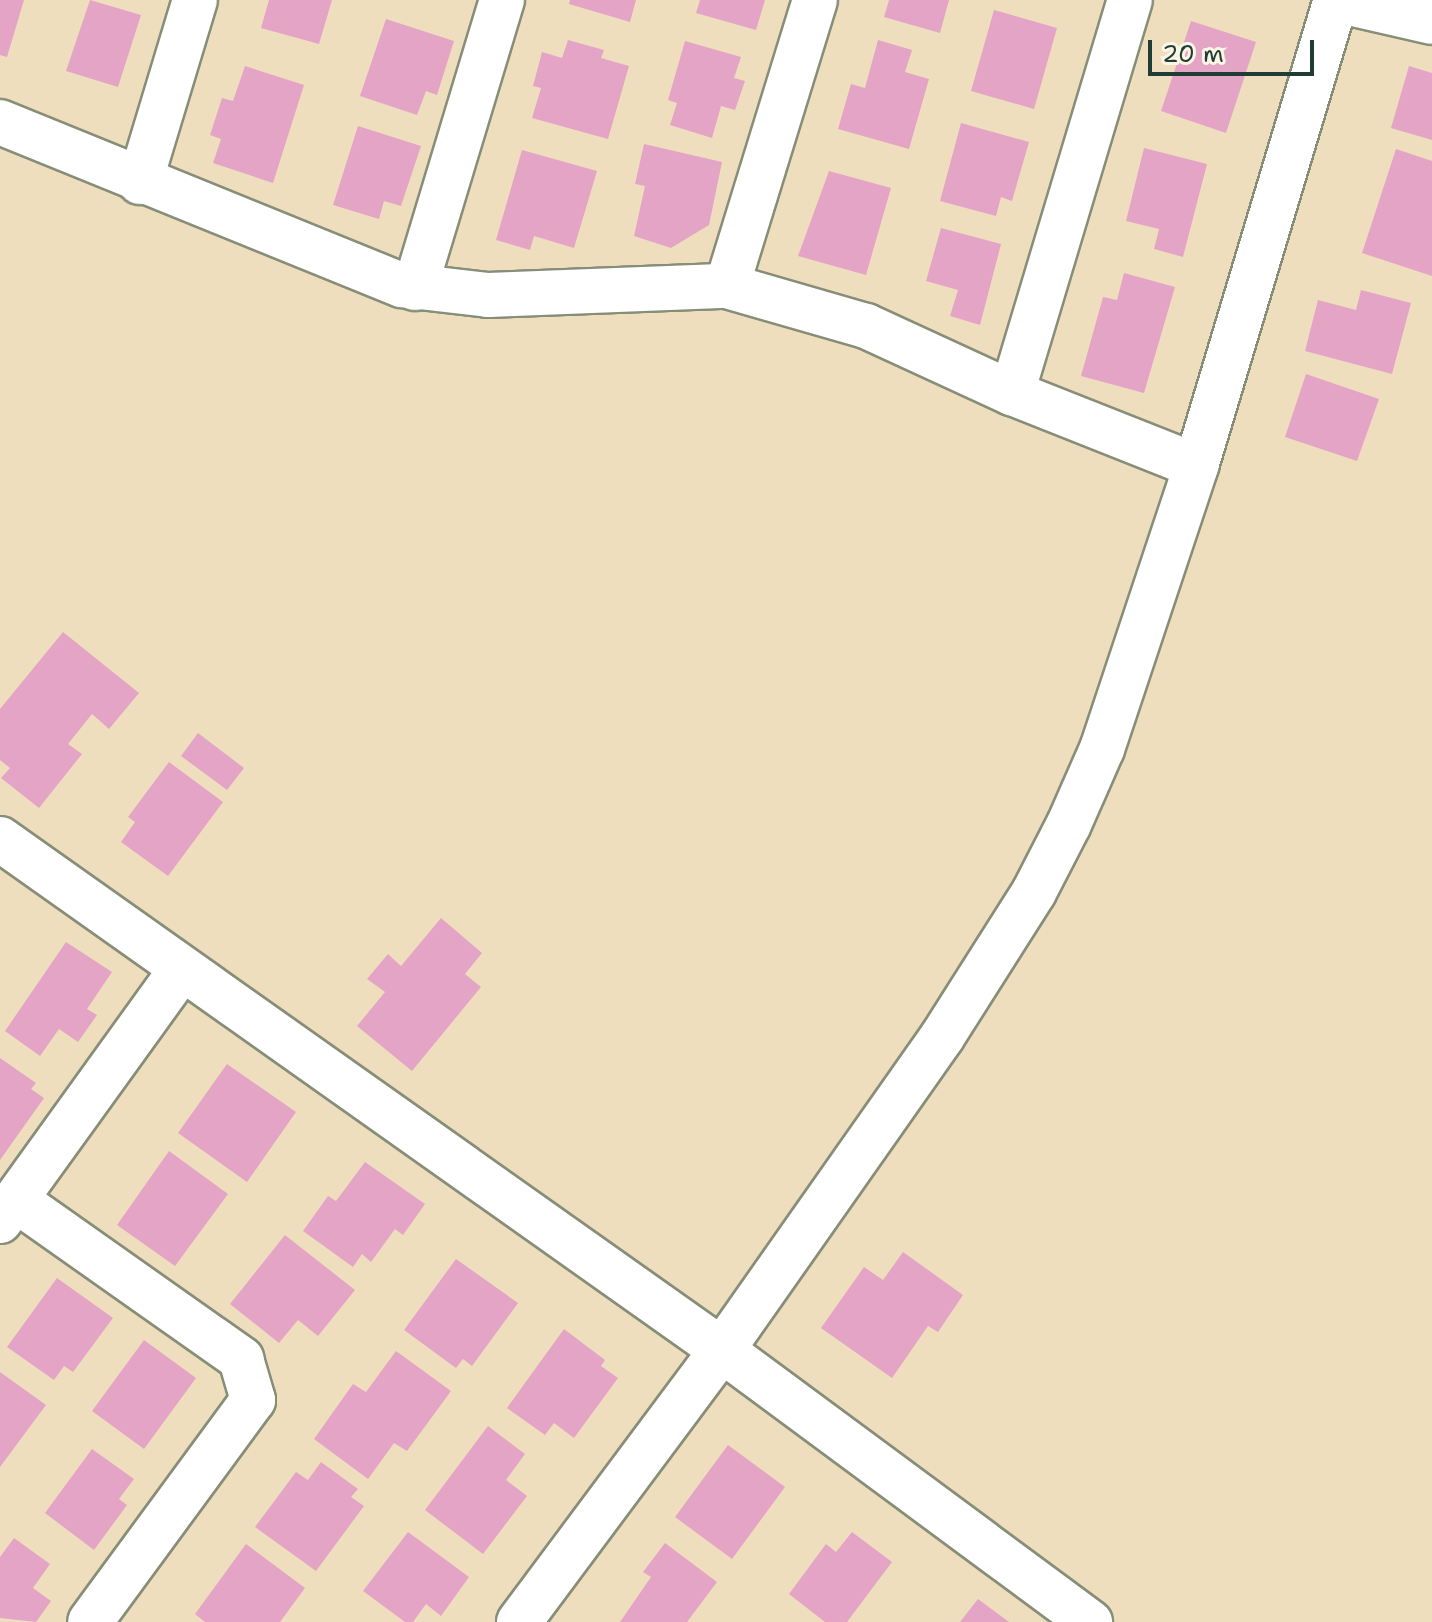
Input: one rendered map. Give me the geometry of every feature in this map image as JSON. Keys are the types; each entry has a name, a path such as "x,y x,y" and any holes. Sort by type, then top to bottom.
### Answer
{"street":[{"path":"140,182 195,0"},
{"path":"415,288 502,0"},
{"path":"727,286 815,0"},
{"path":"1012,393 1130,0"},
{"path":"519,1622 722,1350 942,1037 1034,892 1102,749 1196,466 1336,0 1432,22"},
{"path":"0,122 140,182 415,288 488,295 727,286 866,326 1012,393 1196,466"},
{"path":"0,839 180,971 722,1350 1090,1622"},
{"path":"90,1622 253,1400 241,1359 8,1210 180,971"}],"building":[{"path":"0,0 24,0 7,57 0,55"},
{"path":"90,0 141,15 118,87 66,71"},
{"path":"269,0 332,0 319,44 261,28"},
{"path":"570,0 636,0 630,22 569,4"},
{"path":"700,0 765,0 756,30 696,13"},
{"path":"889,0 949,0 940,33 884,17"},
{"path":"994,10 1057,28 1034,109 971,91"},
{"path":"386,19 454,41 437,95 426,91 417,115 360,96"},
{"path":"1191,21 1256,42 1226,133 1161,111"},
{"path":"568,40 604,50 601,58 629,66 608,139 532,118 541,88 533,86 542,52 562,58"},
{"path":"878,40 912,50 905,72 929,79 909,149 838,129 851,84 865,88"},
{"path":"685,41 741,57 734,78 745,81 735,110 721,106 712,138 670,125 677,103 668,100"},
{"path":"245,66 304,85 273,183 213,163 221,139 210,135 222,98 233,101"},
{"path":"1409,66 1432,73 1432,140 1391,128"},
{"path":"961,123 1029,142 1012,201 1001,197 996,216 940,201"},
{"path":"358,126 421,146 401,206 384,201 379,219 333,205"},
{"path":"644,144 722,162 709,225 671,248 634,236 645,186 635,184"},
{"path":"1144,148 1207,164 1183,257 1154,249 1159,229 1126,221"},
{"path":"1396,149 1432,161 1432,276 1362,253"},
{"path":"522,150 597,171 574,248 534,236 530,250 496,240"},
{"path":"829,171 891,188 866,275 798,256"},
{"path":"941,228 1001,244 980,325 950,316 958,290 926,281"},
{"path":"1124,273 1175,287 1144,393 1081,376 1103,297 1117,300"},
{"path":"1361,290 1411,303 1392,374 1305,351 1318,300 1356,310"},
{"path":"1306,374 1379,399 1357,461 1285,437"},
{"path":"63,632 139,693 109,729 92,714 68,744 82,754 39,808 1,778 10,768 0,760 0,709"},
{"path":"198,733 244,768 227,790 181,756"},
{"path":"169,762 223,802 168,876 121,842 135,822 128,817"},
{"path":"441,918 482,953 465,974 481,987 412,1071 357,1026 385,992 367,979 388,954 401,966"},
{"path":"66,942 112,972 87,1009 97,1015 78,1042 59,1029 40,1056 5,1031"},
{"path":"0,1058 36,1083 31,1089 44,1098 0,1160"},
{"path":"227,1064 296,1112 247,1182 178,1133"},
{"path":"169,1151 228,1194 175,1266 117,1225"},
{"path":"365,1162 425,1204 403,1235 395,1229 371,1262 362,1254 353,1267 303,1231 328,1196 336,1201"},
{"path":"285,1235 355,1290 318,1336 298,1320 279,1343 230,1304"},
{"path":"903,1252 963,1295 938,1332 928,1326 892,1378 821,1328 864,1267 883,1280"},
{"path":"456,1259 518,1303 472,1366 463,1359 456,1368 404,1330"},
{"path":"57,1278 113,1318 73,1372 64,1366 54,1380 7,1347"},
{"path":"564,1329 605,1360 601,1366 618,1378 574,1438 554,1423 545,1435 507,1408"},
{"path":"144,1340 196,1378 144,1449 92,1411"},
{"path":"396,1351 451,1391 407,1451 394,1443 368,1479 314,1439 353,1384 366,1392"},
{"path":"0,1372 46,1405 0,1467"},
{"path":"488,1426 525,1454 506,1480 527,1496 483,1554 425,1510"},
{"path":"728,1445 785,1487 732,1559 675,1517"},
{"path":"92,1449 134,1479 119,1499 127,1505 94,1550 45,1513"},
{"path":"321,1462 358,1489 351,1497 364,1506 316,1571 255,1527 296,1472 308,1480"},
{"path":"408,1532 469,1577 441,1616 426,1604 413,1622 405,1622 363,1591"},
{"path":"852,1532 892,1562 847,1622 825,1622 789,1594 826,1544 836,1552"},
{"path":"14,1538 50,1564 33,1588 51,1601 36,1622 0,1618 0,1557"},
{"path":"665,1543 717,1582 687,1622 620,1622 651,1577 643,1572"},
{"path":"246,1544 305,1588 280,1622 205,1622 195,1614"},
{"path":"978,1599 1009,1622 960,1622"}]}
